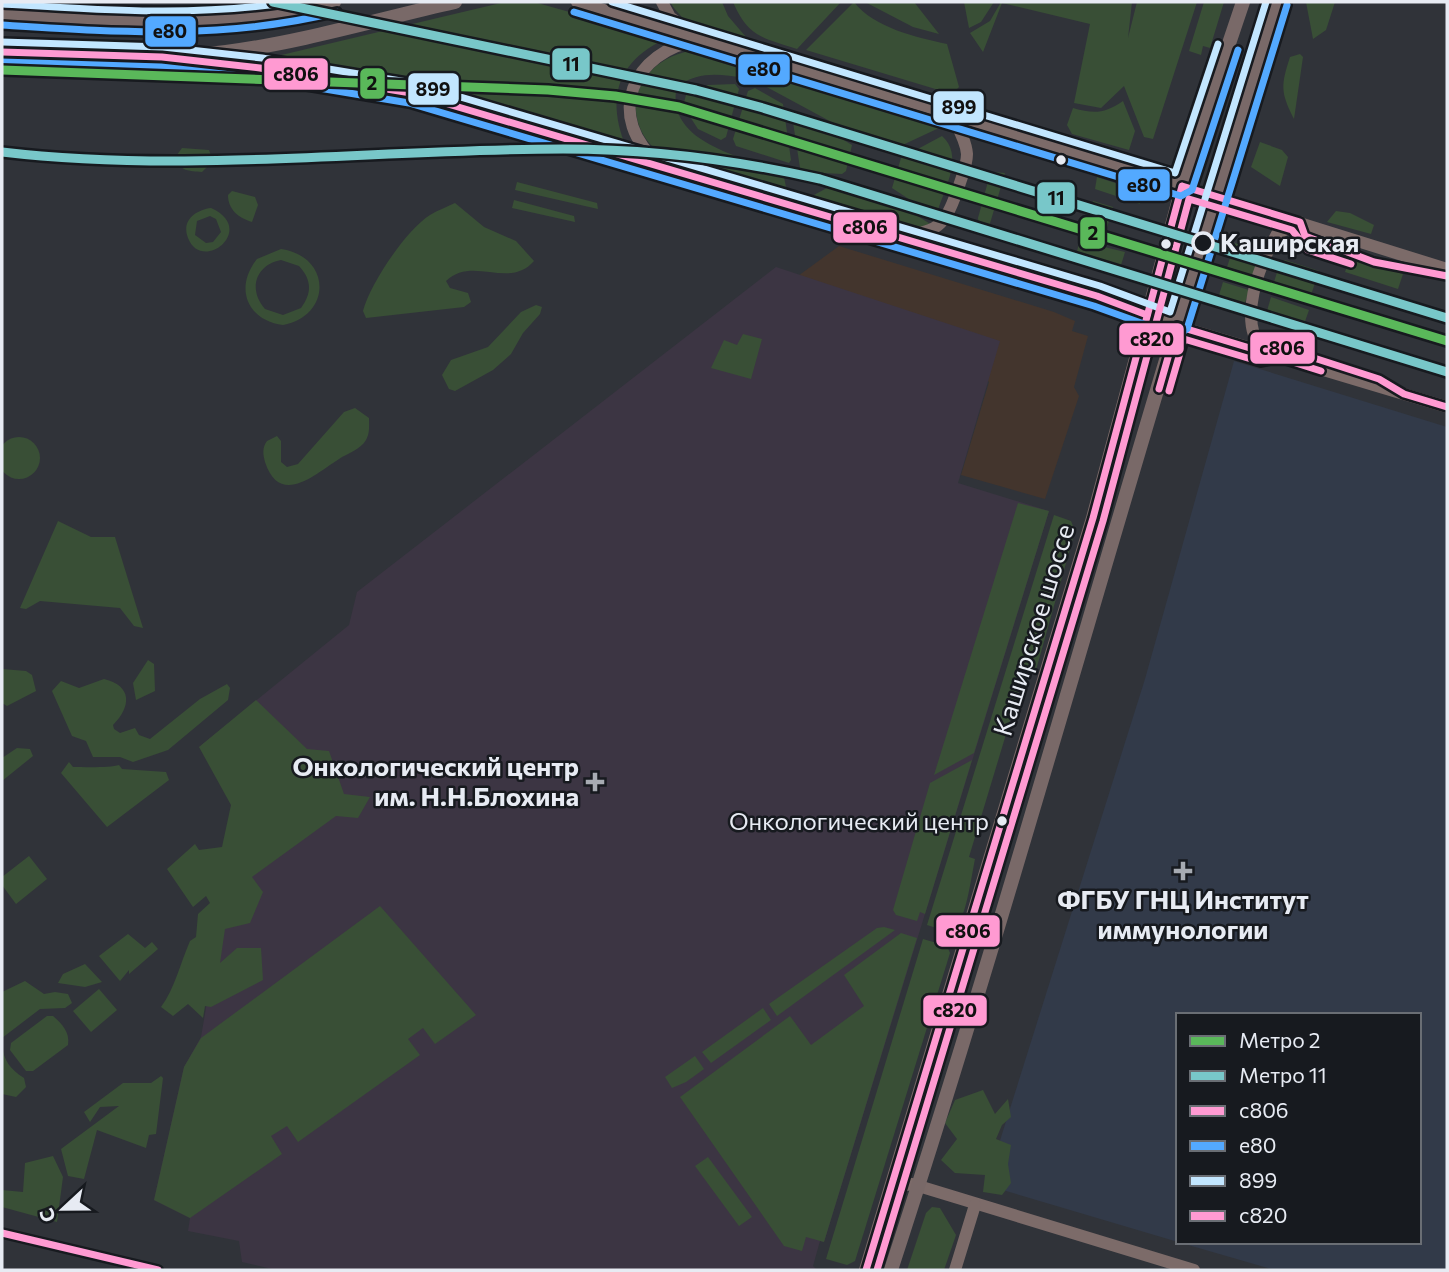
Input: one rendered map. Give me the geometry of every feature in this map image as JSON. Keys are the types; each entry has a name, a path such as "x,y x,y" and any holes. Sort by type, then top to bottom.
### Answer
{"main road":[{"path":"2,14 124,22 208,21 266,17 334,2"},
{"path":"162,57 275,44 455,2"},
{"path":"577,2 951,114 1447,269"},
{"path":"662,2 679,26 705,40"},
{"name":"Каширское шоссе","path":"866,1270 1093,518 1182,186 1243,2"},
{"name":"Каширское шоссе","path":"891,1270 1214,196 1278,2"},
{"path":"666,169 645,152 636,136 631,110 632,91 640,72 657,55 687,43 705,40"},
{"path":"2,52 162,57 287,72 411,93 1097,296 1177,326 1447,407"},
{"path":"886,234 922,235 941,224 949,211 967,158 964,141 951,114"},
{"path":"1263,352 1251,329 1258,285 1277,234 1300,222"},
{"path":"887,1201 900,1186 918,1186 1194,1270"},
{"path":"955,1270 975,1205"}],"street":[{"path":"2,1233 158,1270"}],"shaded area":[{"path":"839,246 1054,312 1075,321 1072,331 1088,336 1074,387 1079,396 1045,499 961,475 989,382 895,308 798,276"},
{"name":"Онкологический центр им. Н.Н.Блохина","path":"776,267 1000,341 958,483 1049,511 824,1242 820,1241 813,1266 817,1270 276,1270 242,1262 239,1241 188,1231 190,1218 154,1200 184,1067 201,1037 241,804 199,747 349,625 357,592"},
{"path":"1234,361 1447,427 1447,1270 1275,1270 1185,1244 1421,1244 1421,1013 1176,1013 1176,1241 986,1185 1145,679"}],"green space":[{"path":"505,2 534,2 665,39 636,59 626,70 620,83 617,113 626,147 411,80 273,57"},
{"path":"670,2 722,2 728,16 746,37 745,45 693,26"},
{"path":"733,2 841,2 797,49 775,42 751,29"},
{"path":"854,2 862,11 884,25 947,44 959,87 952,94 806,50"},
{"path":"865,2 914,2 939,34 913,27"},
{"path":"964,2 994,2 981,22 969,28"},
{"path":"1001,2 1132,2 1128,38 1137,2 1197,2 1153,139 1144,137 1124,86 1101,108 1074,103 1090,24 1002,3 983,52 970,33 990,21"},
{"path":"1204,2 1224,2 1210,48 1203,46 1201,55 1189,51"},
{"path":"1306,2 1335,2 1326,30 1313,39"},
{"path":"698,50 748,66 745,78 702,76 677,86 676,105 683,121 710,145 783,172 788,197 669,160 651,145 640,128 636,111 638,94 645,78 658,65 676,55"},
{"path":"1300,54 1303,57 1294,119 1283,88 1290,57"},
{"path":"755,67 927,121 939,128 894,149 850,132 752,79"},
{"path":"735,84 739,89 726,137 721,140 698,129 683,106 686,95 708,85"},
{"path":"755,88 783,104 791,160 789,163 736,146 733,139 748,91"},
{"path":"1123,101 1135,131 1129,150 1072,134 1067,125 1073,108 1099,112"},
{"path":"802,115 852,145 846,171 842,174 803,172 800,168 793,122 796,116"},
{"path":"942,136 952,152 951,172 938,210 930,213 892,188 901,158"},
{"path":"1260,142 1282,150 1288,157 1280,186 1251,167"},
{"path":"182,148 209,150 213,161 202,172 186,170 174,159"},
{"path":"994,172 1005,173 988,230 979,225 978,218 989,178"},
{"path":"1097,177 1143,192 1140,204 1095,189"},
{"path":"517,182 597,203 598,209 515,190"},
{"path":"838,182 882,194 932,225 907,232 891,230 801,202"},
{"path":"232,191 255,197 258,205 252,222 232,209 228,195"},
{"path":"514,200 574,216 575,222 512,208"},
{"path":"1093,201 1113,207 1106,231 1086,225"},
{"path":"455,203 484,227 516,241 534,261 513,273 468,271 446,281 450,288 468,293 471,302 464,307 366,318 363,311 373,287 400,245 430,215"},
{"path":"211,208 224,217 229,227 228,236 222,244 214,250 204,251 195,248 186,232 191,217","holes":["210,216 216,219 221,232 213,242 206,243 195,235 197,221"]},
{"path":"1336,211 1350,213 1374,225 1371,234 1327,222"},
{"path":"1080,241 1125,252 1118,275 1074,261"},
{"path":"1235,243 1261,252 1254,276 1227,267"},
{"path":"281,249 297,254 309,262 317,273 320,286 318,298 311,310 299,319 283,325 261,317 253,310 248,301 246,281 257,259","holes":["281,260 299,266 309,287 301,308 283,315 265,309 257,294 256,286 260,273 265,267"]},
{"path":"1350,258 1403,274 1398,289 1345,272"},
{"path":"1285,260 1319,271 1311,295 1274,282 1280,263"},
{"path":"1223,282 1249,290 1242,313 1216,305"},
{"path":"1271,297 1309,310 1302,330 1265,318"},
{"path":"536,305 542,307 540,314 523,333 511,354 493,370 455,391 449,389 442,375 451,360 488,347 521,312"},
{"path":"743,334 762,339 751,379 711,368 724,340 737,345"},
{"path":"355,408 369,418 368,435 361,446 309,479 298,483 279,483 271,475 264,456 267,441 277,436 281,441 281,462 287,467 298,464 344,412"},
{"path":"11,439 27,439 34,443 38,450 38,466 34,473 27,477 11,477 4,473 0,466 0,450 4,443"},
{"path":"1018,503 1049,511 974,753 934,775"},
{"path":"1054,515 1071,521 1075,531 1036,670 1026,668 969,857 975,859 964,910 952,933 927,925"},
{"path":"58,521 91,537 115,537 143,628 134,626 120,608 40,601 26,609 20,608"},
{"path":"148,660 154,664 155,691 136,700 133,683"},
{"path":"2,669 26,671 32,675 36,691 7,706 2,703"},
{"path":"104,679 120,687 126,698 123,711 113,725 114,729 120,733 135,728 139,735 150,739 200,699 227,684 230,688 228,700 168,750 133,762 120,757 93,757 86,741 72,736 52,691 61,681 79,688"},
{"path":"256,700 307,749 329,751 344,794 370,797 358,818 336,816 252,877 263,892 250,923 225,929 220,963 237,948 261,948 263,980 211,1007 205,1006 203,1018 188,1004 173,1016 161,1007 174,984 190,941 196,937 198,914 210,903 206,896 193,907 167,869 195,844 199,850 222,847 231,805 199,747"},
{"path":"17,748 30,749 33,756 2,781 2,758"},
{"path":"972,760 925,914 920,912 917,921 896,915 893,910 930,783"},
{"path":"69,762 73,767 119,765 122,769 166,772 169,780 107,827 61,773"},
{"path":"29,856 47,879 16,904 2,885 2,877"},
{"path":"380,906 476,1015 435,1044 423,1028 408,1039 420,1055 298,1142 287,1126 271,1136 282,1154 190,1218 154,1200 184,1067 201,1038"},
{"path":"877,928 895,930 777,1016 769,1004"},
{"path":"901,933 917,938 824,1242 806,1237 802,1251 784,1246 680,1097 790,1016 811,1045 864,1006 844,975"},
{"path":"128,934 145,948 152,942 158,949 129,974 129,970 120,981 99,956"},
{"path":"923,939 947,946 950,953 855,1261 847,1265 826,1259"},
{"path":"85,964 102,982 85,987 58,983 63,974"},
{"path":"25,981 44,994 68,994 72,1003 65,1008 40,1009 2,1038 2,992"},
{"path":"99,989 117,1010 91,1032 73,1011"},
{"path":"763,1008 771,1020 711,1063 702,1052"},
{"path":"47,1016 53,1016 62,1025 67,1032 68,1045 33,1071 26,1071 10,1050 11,1043"},
{"path":"2,1045 8,1064 24,1078 26,1087 16,1097 2,1094"},
{"path":"695,1056 704,1069 672,1088 665,1077"},
{"path":"161,1076 163,1078 156,1134 149,1135 146,1148 97,1130 84,1179 68,1176 61,1149 119,1106 100,1107 90,1122 84,1112 123,1083 151,1083"},
{"path":"983,1090 995,1114 1008,1099 1011,1117 1002,1125 996,1139 1011,1145 1008,1164 1011,1183 1002,1195 983,1192 985,1175 955,1173 941,1160 957,1139 945,1123 955,1100"},
{"path":"53,1156 63,1177 57,1222 2,1207 2,1190 23,1192 25,1163"},
{"path":"708,1157 752,1217 739,1226 695,1166"},
{"path":"932,1207 940,1208 956,1235 944,1270 907,1270 926,1213"}],"metro line":[{"name":"11","path":"273,2 696,90 763,108 1447,318"},
{"name":"2","path":"2,70 548,90 615,96 679,107 1447,341"},
{"name":"11","path":"2,152 72,158 212,161 563,149 660,153 724,161 820,179 1447,372"}],"transit line":[{"name":"899","path":"3,4 183,11 291,2"},
{"name":"899","path":"612,2 1175,173 1218,44"},
{"name":"899","path":"2,42 163,47 262,58 413,83 1100,286 1170,312 1266,2"},
{"name":"е80","path":"2,62 161,67 259,78 409,103 1094,306 1177,336 1187,329 1287,5"},
{"name":"е80","path":"2,25 170,32 253,27 337,12"},
{"name":"е80","path":"574,12 1181,196 1192,190 1238,50"},
{"name":"с806","path":"2,52 162,57 260,68 411,93 1097,296 1147,315"},
{"name":"с806","path":"866,1270 1093,518 1182,186 1300,222 1305,236 1374,262 1447,276"},
{"name":"с820","path":"877,1270 1103,521 1189,199 1292,230 1308,250 1351,264"},
{"name":"с806","path":"1159,389 1177,326 1263,352 1280,347 1379,379 1404,394 1447,407"},
{"name":"с820","path":"1169,391 1184,339 1261,362 1280,358 1321,371"},
{"name":"с806","path":"2,1233 158,1270"}],"place":[{"name":"Каширская","path":"1203,243"},
{"name":"Онкологический центр им. Н.Н.Блохина","path":"595,782"},
{"name":"Онкологический центр","path":"1002,821"},
{"name":"ФГБУ ГНЦ Институт иммунологии","path":"1183,871"}]}
